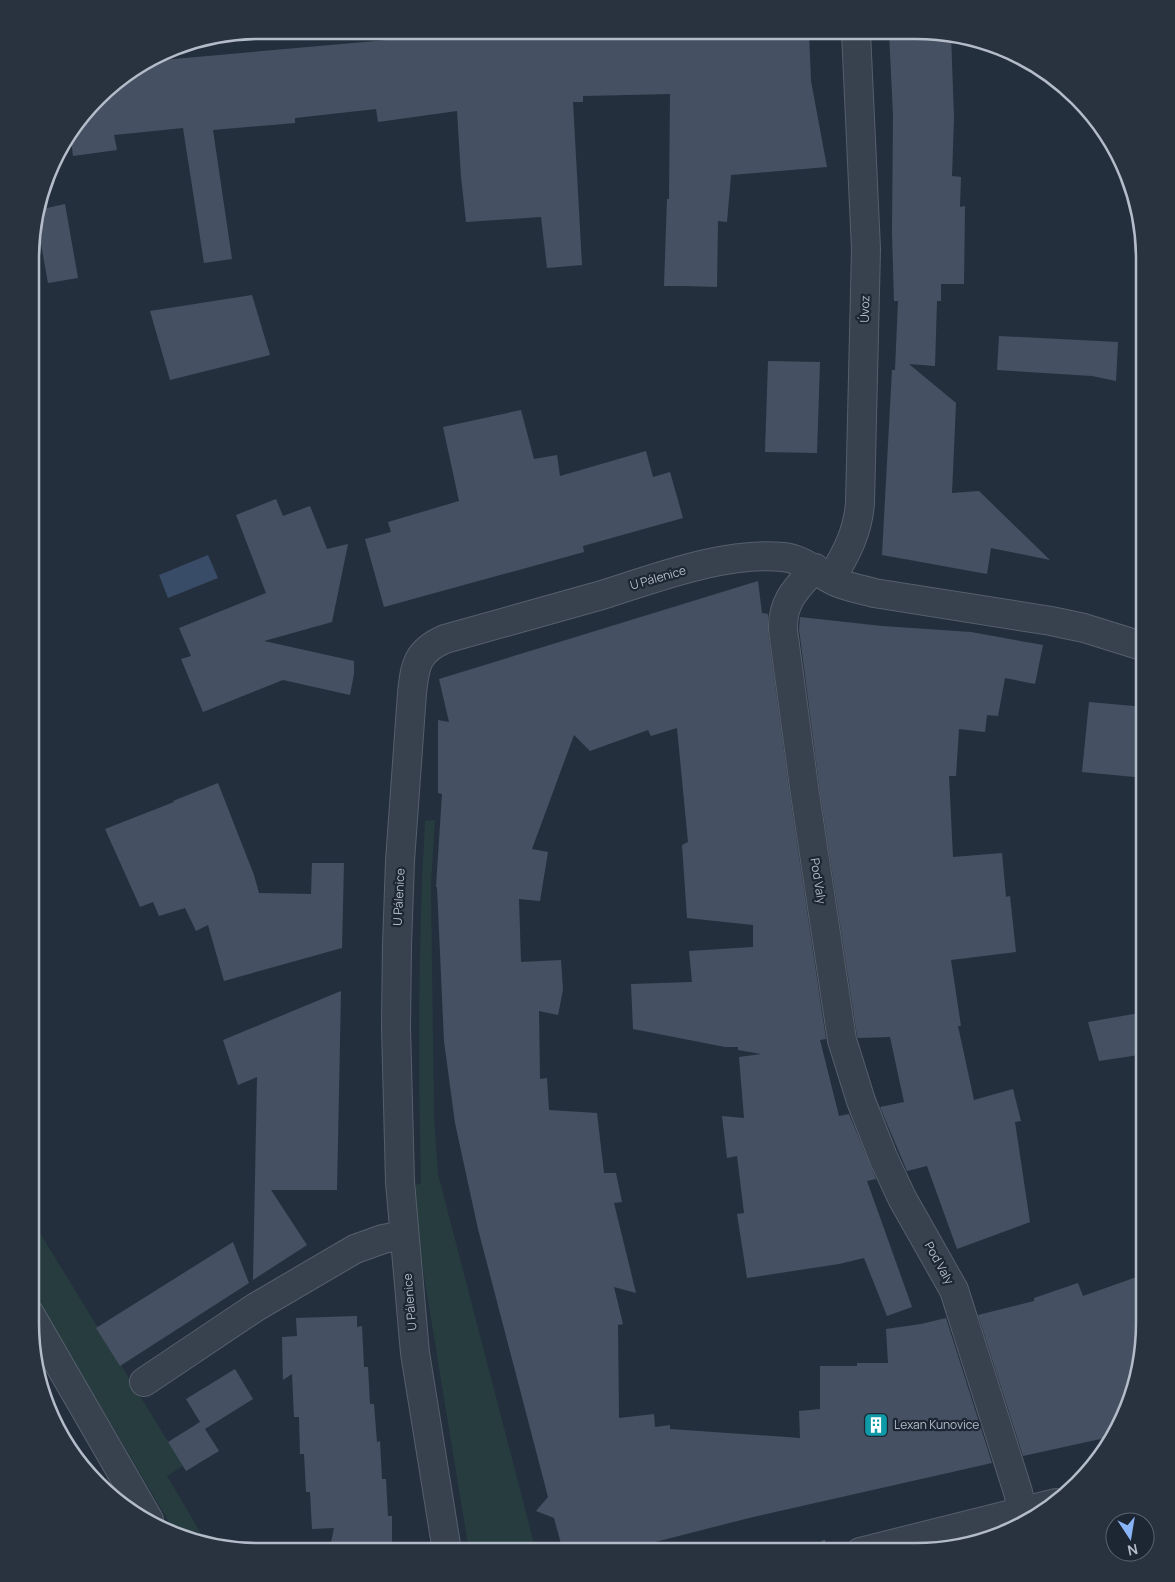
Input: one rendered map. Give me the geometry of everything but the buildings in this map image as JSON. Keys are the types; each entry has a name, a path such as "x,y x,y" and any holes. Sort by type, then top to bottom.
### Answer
{"street":[{"name":"Úvoz","path":"823,574 853,538 859,516 860,503 866,249 856,39"},
{"name":"U Pálenice","path":"445,1543 415,1353 400,1182 397,1065 397,945 415,668 422,654 432,645 445,639 665,575 728,559 754,556 785,557 796,560 823,574"},
{"path":"823,574 843,585 874,593 1051,620 1136,644"},
{"name":"Pod Valy","path":"823,574 789,599 785,608 783,630 805,794 842,1040 861,1101 883,1156 902,1198 954,1290 1018,1492 1022,1511"},
{"path":"144,1382 256,1307 355,1249 383,1239 404,1235"},
{"path":"39,1330 144,1511"},
{"path":"896,1543 1036,1508"}],"green space":[{"path":"435,820 431,885 434,1116 438,1174 534,1543 468,1543 424,1276 413,1186 421,1183 419,1002 425,821"},
{"path":"39,1232 183,1466 167,1476 203,1536 171,1526 39,1301"}],"water":[{"path":"208,555 218,578 168,598 159,575"}],"place":[{"name":"Lexan Kunovice","path":"876,1425"}]}
